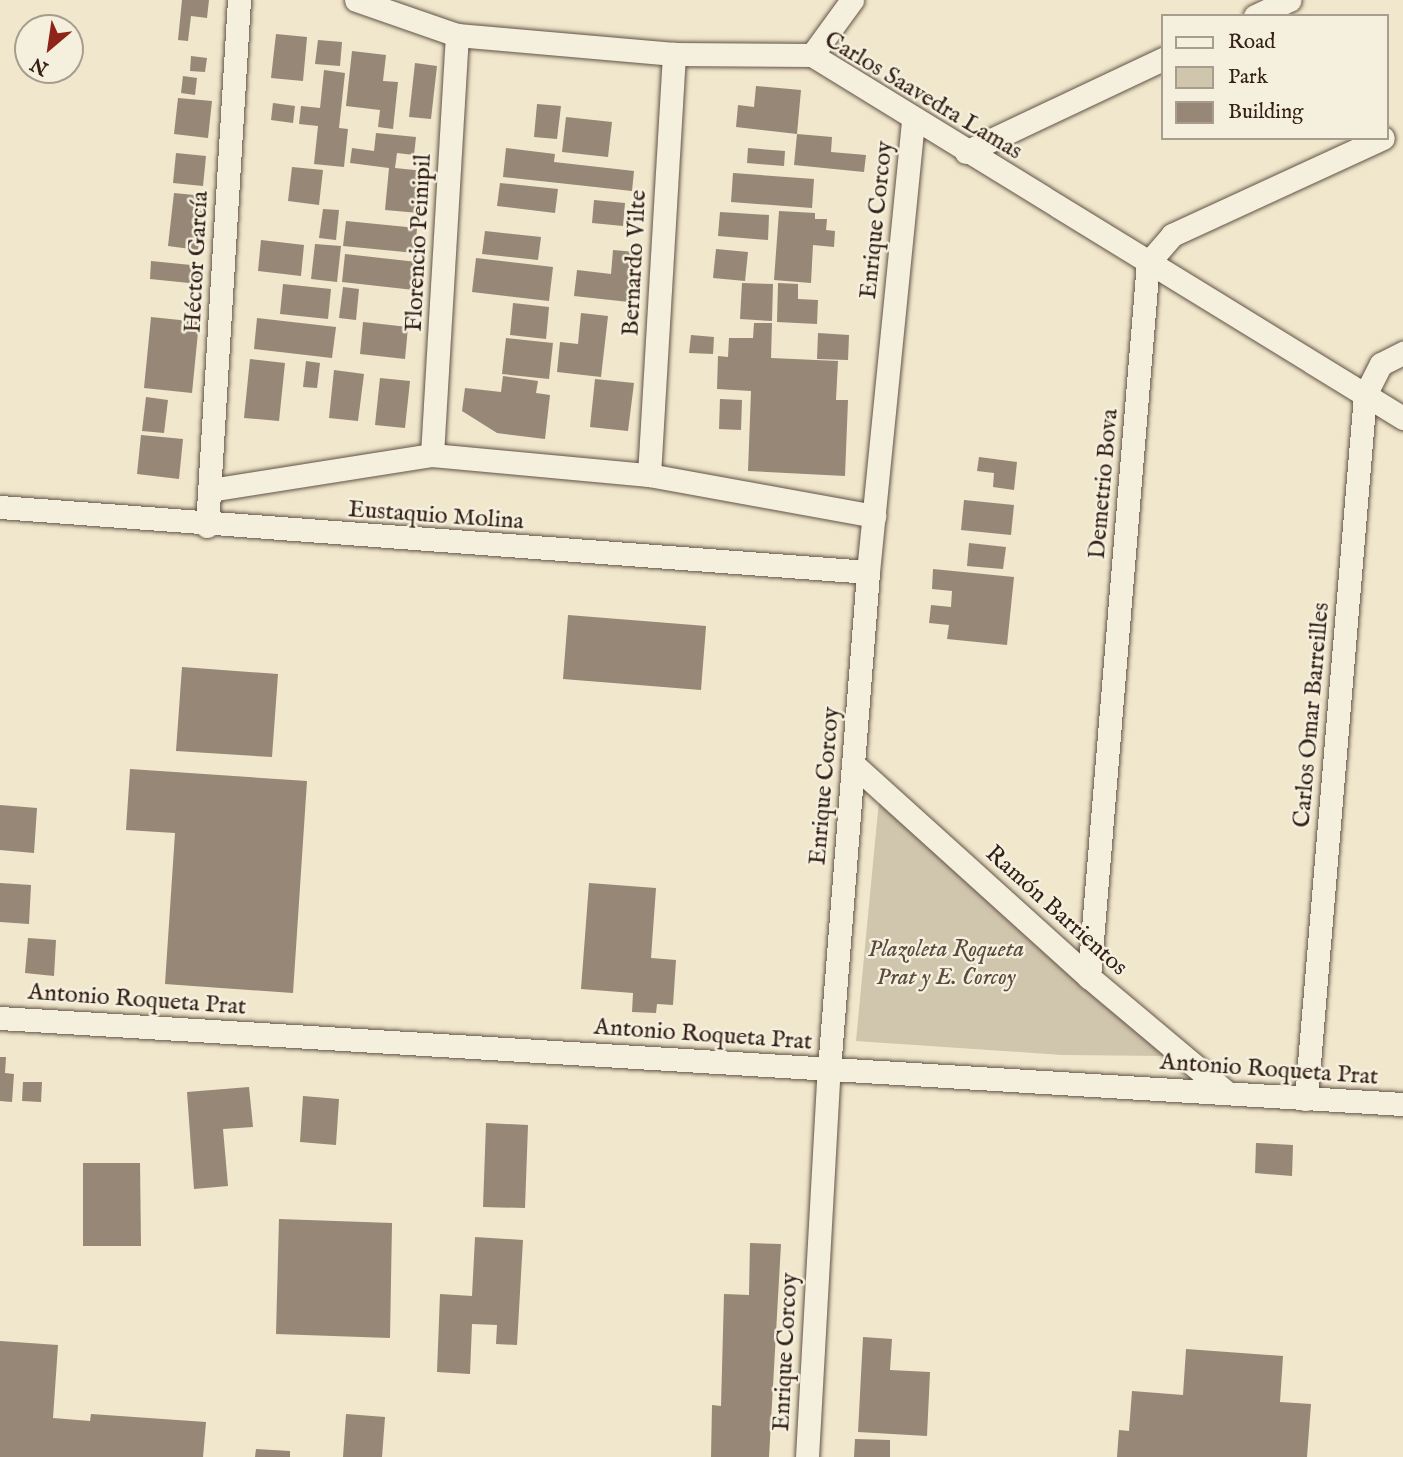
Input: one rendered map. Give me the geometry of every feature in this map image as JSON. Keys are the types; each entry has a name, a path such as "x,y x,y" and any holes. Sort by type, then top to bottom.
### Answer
{"street":[{"name":"Héctor García","path":"207,526 239,0"},
{"name":"Carlos Saavedra Lamas","path":"356,0 457,35 674,54 812,55 913,120 1403,418"},
{"path":"812,55 852,0"},
{"path":"1259,14 1289,0"},
{"name":"Florencio Peinipil","path":"432,455 457,35"},
{"name":"Bernardo Vilte","path":"649,475 674,54"},
{"path":"966,152 1162,59"},
{"name":"Enrique Corcoy","path":"807,1457 829,1069 868,572 913,120"},
{"path":"1148,263 1172,235 1378,140"},
{"name":"Demetrio Bova","path":"1089,977 1148,263"},
{"name":"Carlos Omar Barreilles","path":"1306,1098 1366,395 1381,364 1403,353"},
{"path":"210,490 432,455 649,475 874,516"},
{"name":"Eustaquio Molina","path":"0,508 207,526 868,572"},
{"name":"Ramón Barrientos","path":"853,765 1089,977 1227,1093"},
{"name":"Antonio Roqueta Prat","path":"0,1017 1403,1104"}],"green space":[{"name":"Plazoleta Roqueta Prat y E. Corcoy","path":"880,790 1170,1056 1062,1055 856,1041"}],"building":[{"path":"182,0 209,0 207,18 191,16 188,41 178,40"},
{"path":"276,34 307,37 303,81 271,78"},
{"path":"318,40 342,42 340,66 315,64"},
{"path":"352,51 386,55 383,81 398,82 393,129 378,127 380,110 346,106"},
{"path":"191,56 207,58 205,72 190,71"},
{"path":"415,63 437,66 431,119 409,117"},
{"path":"324,70 345,73 339,128 348,129 344,167 314,164 318,126 299,124 301,106 320,108"},
{"path":"183,76 197,78 195,95 181,93"},
{"path":"756,86 801,90 797,134 736,127 738,105 754,107"},
{"path":"178,98 212,101 208,138 174,134"},
{"path":"273,103 295,106 293,123 271,120"},
{"path":"537,104 561,106 557,139 534,137"},
{"path":"566,117 612,122 608,157 562,152"},
{"path":"376,133 416,137 414,155 397,153 395,168 424,171 419,213 385,210 389,168 350,163 352,148 374,151"},
{"path":"797,134 832,137 831,152 866,155 864,172 794,165"},
{"path":"506,148 555,154 554,162 634,171 632,191 503,177"},
{"path":"748,148 785,151 784,166 747,163"},
{"path":"176,153 206,156 203,186 173,183"},
{"path":"292,167 323,170 319,205 288,201"},
{"path":"733,173 814,179 812,208 731,202"},
{"path":"500,183 558,189 555,213 497,206"},
{"path":"174,193 204,196 198,250 168,246"},
{"path":"594,200 625,203 623,226 592,223"},
{"path":"323,209 339,210 336,240 319,238"},
{"path":"779,211 815,213 815,219 827,219 826,230 835,231 834,247 813,245 811,283 774,280"},
{"path":"720,212 769,215 768,240 718,236"},
{"path":"346,221 417,228 415,253 343,246"},
{"path":"485,231 541,237 538,260 482,254"},
{"path":"261,240 304,245 301,276 258,271"},
{"path":"315,244 341,246 337,282 311,279"},
{"path":"716,249 748,252 745,281 713,278"},
{"path":"613,250 635,252 629,302 574,296 577,270 611,274"},
{"path":"345,254 417,262 414,290 342,282"},
{"path":"476,258 553,267 549,301 472,292"},
{"path":"151,261 201,266 199,284 150,279"},
{"path":"742,283 773,284 772,321 740,319"},
{"path":"778,283 798,284 798,299 818,300 817,324 777,322"},
{"path":"283,284 331,289 328,319 280,314"},
{"path":"343,287 359,289 356,320 339,318"},
{"path":"513,303 549,307 546,339 510,335"},
{"path":"581,313 608,316 601,377 557,372 560,342 578,344"},
{"path":"151,317 199,322 192,393 144,388"},
{"path":"257,318 336,327 332,358 254,349"},
{"path":"363,322 408,327 405,359 360,354"},
{"path":"754,323 772,323 771,358 838,361 836,400 848,400 845,476 748,471 751,391 717,389 718,356 728,357 729,338 753,338"},
{"path":"818,333 849,335 848,360 817,359"},
{"path":"691,335 714,337 713,354 689,353"},
{"path":"506,338 553,343 549,379 502,374"},
{"path":"250,359 285,363 279,421 244,418"},
{"path":"306,361 320,363 317,388 303,387"},
{"path":"334,370 364,374 358,421 329,418"},
{"path":"503,376 538,381 536,393 550,395 545,439 497,433 462,411 465,388 501,392"},
{"path":"380,378 410,381 405,428 375,425"},
{"path":"595,379 634,383 628,431 590,427"},
{"path":"146,397 168,400 164,433 142,431"},
{"path":"720,399 742,400 741,430 719,429"},
{"path":"141,435 183,439 179,479 137,474"},
{"path":"979,457 1017,462 1014,490 993,487 994,473 977,471"},
{"path":"964,500 1014,505 1011,535 961,530"},
{"path":"969,543 1006,547 1003,569 967,566"},
{"path":"933,569 1014,577 1007,645 947,639 949,625 929,623 931,605 951,607 952,591 932,589"},
{"path":"568,615 706,626 701,690 563,679"},
{"path":"182,667 278,674 272,757 176,751"},
{"path":"130,769 307,781 293,993 165,984 175,833 126,830"},
{"path":"0,805 37,808 34,853 0,850"},
{"path":"0,883 31,885 29,924 0,922"},
{"path":"589,883 656,888 651,958 676,960 673,1005 657,1004 656,1013 632,1012 633,993 581,989"},
{"path":"28,938 56,940 54,976 25,973"},
{"path":"0,1057 6,1057 5,1073 14,1074 12,1102 0,1101"},
{"path":"23,1082 42,1082 41,1102 22,1101"},
{"path":"249,1087 253,1127 223,1129 228,1186 194,1189 187,1092"},
{"path":"303,1096 339,1099 336,1145 300,1142"},
{"path":"486,1123 528,1125 525,1208 483,1207"},
{"path":"1256,1143 1293,1145 1292,1176 1255,1173"},
{"path":"83,1163 140,1163 141,1246 83,1246"},
{"path":"279,1219 392,1223 390,1338 276,1334"},
{"path":"475,1237 523,1240 517,1345 496,1344 497,1325 472,1324 470,1374 437,1372 440,1294 472,1296"},
{"path":"750,1243 781,1244 769,1457 711,1457 712,1405 721,1406 724,1294 749,1295"},
{"path":"863,1337 892,1339 890,1370 930,1372 927,1436 858,1432"},
{"path":"0,1341 58,1345 53,1418 90,1421 91,1414 206,1422 203,1457 0,1457"},
{"path":"1186,1349 1283,1356 1280,1402 1311,1404 1307,1457 1117,1457 1119,1430 1129,1431 1132,1391 1183,1395"},
{"path":"346,1414 385,1417 382,1457 343,1457"},
{"path":"855,1439 890,1440 890,1457 854,1457"},
{"path":"256,1449 290,1451 290,1457 255,1457"}]}
